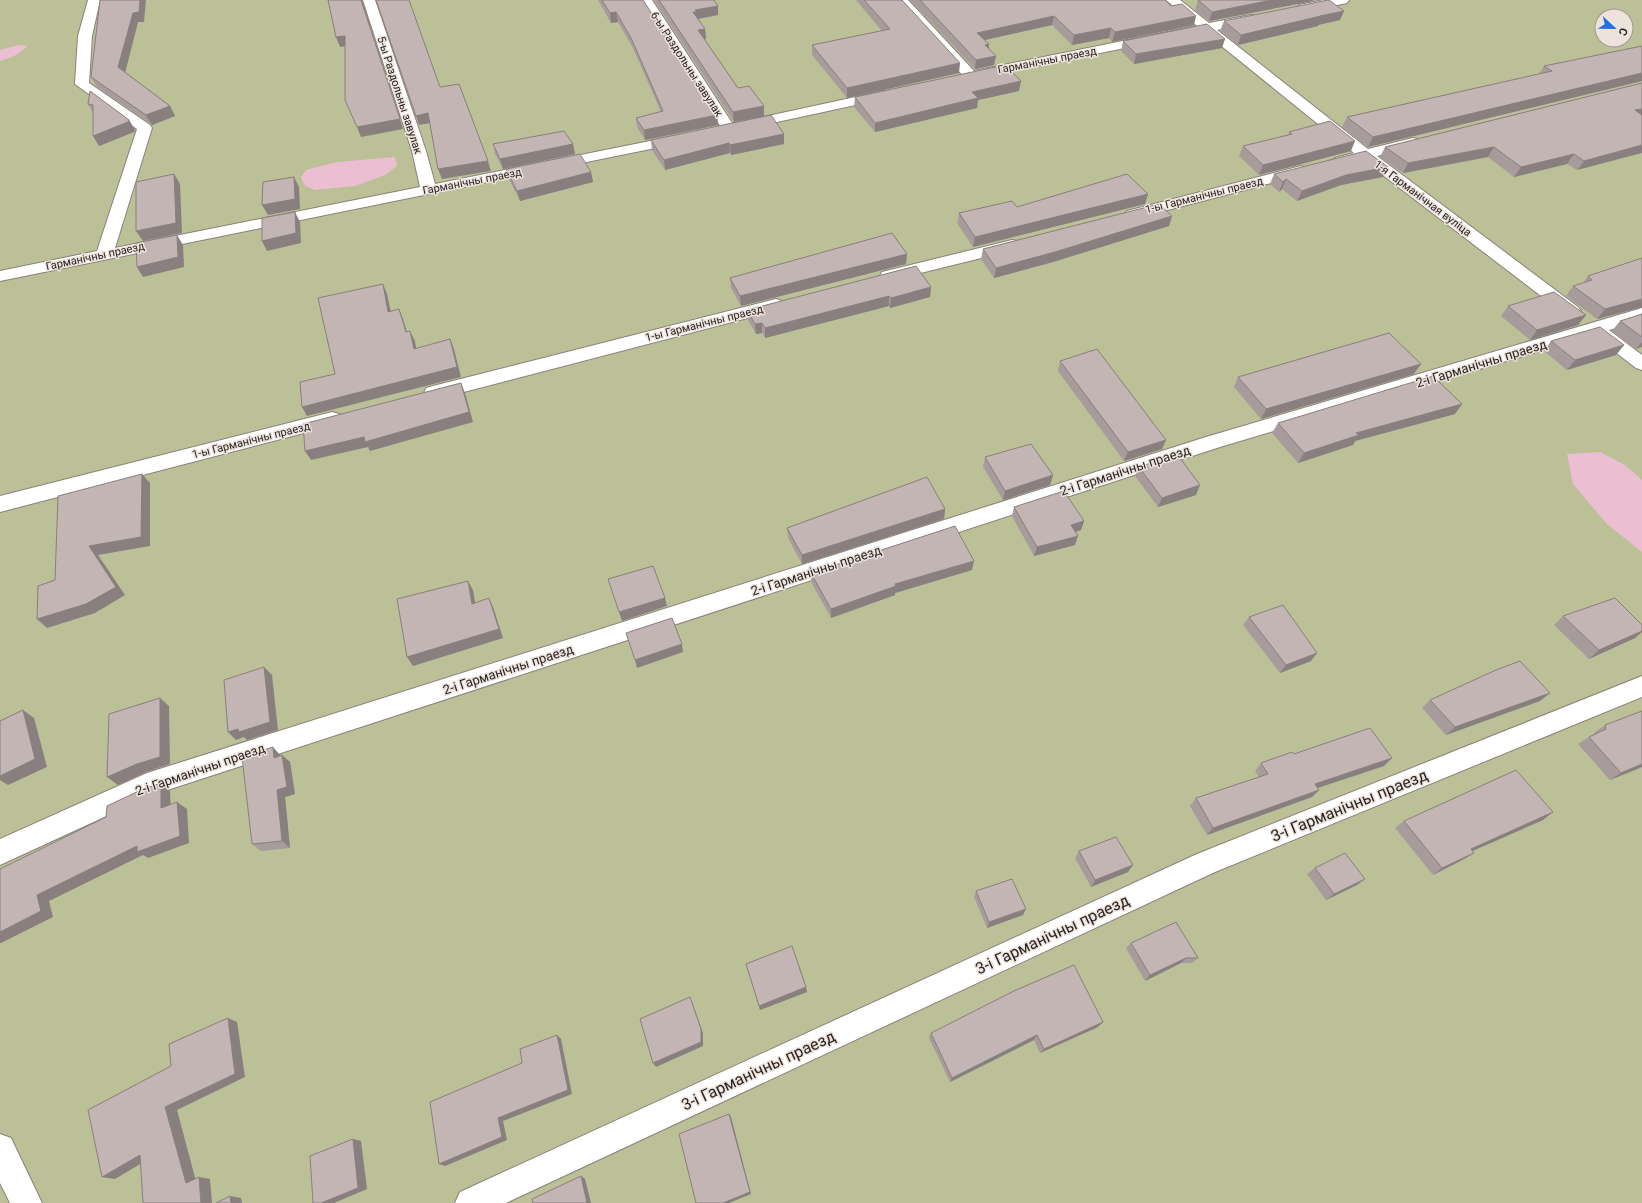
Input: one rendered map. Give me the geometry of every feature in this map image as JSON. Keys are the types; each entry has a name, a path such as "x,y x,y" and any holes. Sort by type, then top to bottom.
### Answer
{"street":[{"path":"94,0 86,36 82,84 145,128 105,253"},
{"name":"5-ы Раздольны завулак","path":"369,0 419,151 429,190"},
{"name":"6-ы Раздольны завулак","path":"646,0 729,129"},
{"path":"901,0 971,76"},
{"name":"1-я Гарманічная вуліца","path":"1172,0 1365,154 1642,364"},
{"path":"1290,11 1343,0"},
{"name":"Гарманічны праезд","path":"956,79 1268,16"},
{"path":"713,132 895,92"},
{"name":"Гарманічны праезд","path":"0,276 105,253 429,190 690,137"},
{"name":"1-ы Гарманічны праезд","path":"1118,217 1426,139"},
{"path":"871,281 1026,241"},
{"name":"1-ы Гарманічны праезд","path":"416,397 794,300"},
{"name":"2-і Гарманічны праезд","path":"0,852 147,785 1213,442 1642,314"},
{"name":"1-ы Гарманічны праезд","path":"0,504 347,415"},
{"name":"3-і Гарманічны праезд","path":"471,1203 1206,864 1642,686"},
{"path":"0,1149 26,1203"}],"green space":[{"path":"0,0 1642,0 1642,1203 0,1203"}],"shaded area":[{"path":"18,45 27,46 25,49 11,57 0,61 0,50"},
{"path":"395,157 397,166 385,175 355,186 315,190 305,186 301,177 306,170 337,162"},
{"path":"1600,452 1625,465 1642,480 1642,552 1607,524 1573,484 1567,454"}],"building":[{"path":"100,0 140,0 139,12 133,13 118,67 170,106 146,115 91,77"},
{"path":"328,0 361,0 400,119 357,127 345,100 345,36 336,37"},
{"path":"376,0 409,0 440,87 459,84 488,161 438,169 428,113 416,116"},
{"path":"602,0 643,0 717,115 644,130 636,118 663,111 631,38 616,12 610,13"},
{"path":"659,0 714,0 718,6 695,10 697,12 693,12 705,29 698,30 738,88 749,86 764,106 733,112"},
{"path":"864,0 902,0 960,63 847,88 812,45 890,29"},
{"path":"920,0 1165,0 1171,6 1182,4 1196,16 1115,32 1111,28 1074,35 1054,16 977,33 989,44 985,45 996,56 976,60"},
{"path":"1198,0 1272,0 1212,12"},
{"path":"1329,0 1344,11 1241,35 1224,21"},
{"path":"1207,24 1225,39 1136,54 1123,41"},
{"path":"1642,46 1642,73 1373,137 1347,117 1552,71 1544,66"},
{"path":"1005,65 1021,81 972,92 978,98 875,123 855,97"},
{"path":"1642,83 1642,109 1635,110 1642,115 1642,145 1584,161 1574,154 1521,167 1494,147 1408,163 1385,147"},
{"path":"90,91 129,120 128,122 93,136 93,105 88,104"},
{"path":"771,115 784,134 730,145 729,143 664,160 651,140"},
{"path":"1330,121 1355,141 1263,165 1243,146 1292,134 1289,132"},
{"path":"564,131 573,144 500,159 493,144"},
{"path":"1366,151 1388,167 1346,175 1302,191 1286,179 1283,182 1274,174"},
{"path":"580,154 591,172 517,191 506,169"},
{"path":"174,174 176,223 136,231 136,182"},
{"path":"1127,174 1148,194 975,237 959,213 1012,201 1017,207"},
{"path":"294,177 295,199 262,205 263,182"},
{"path":"1159,204 1172,216 1055,252 996,268 983,249"},
{"path":"295,212 296,233 262,241 262,218"},
{"path":"892,233 907,254 740,296 730,278"},
{"path":"177,235 178,257 137,267 136,243"},
{"path":"1642,258 1642,299 1605,309 1573,286 1592,280 1588,276"},
{"path":"916,266 931,287 891,298 889,296 765,328 762,323 755,324 747,310"},
{"path":"383,284 388,312 399,309 406,332 410,331 414,349 450,339 457,367 302,407 300,382 335,374 318,298"},
{"path":"1554,292 1586,315 1537,330 1508,306"},
{"path":"1642,314 1642,337 1620,321"},
{"path":"1600,327 1624,345 1575,360 1551,341"},
{"path":"1389,333 1421,364 1266,409 1238,377"},
{"path":"1097,349 1166,440 1128,452 1060,361"},
{"path":"1433,376 1462,404 1356,433 1359,435 1304,453 1278,423"},
{"path":"461,383 469,412 365,442 364,437 305,451 303,424"},
{"path":"1031,444 1053,475 1005,491 985,457"},
{"path":"1177,454 1200,485 1162,498 1139,467"},
{"path":"142,474 141,537 89,546 116,587 86,604 37,619 38,586 55,580 58,496"},
{"path":"927,477 945,509 802,555 787,528"},
{"path":"1064,491 1084,521 1071,525 1078,536 1037,547 1014,507"},
{"path":"955,526 974,561 895,584 896,586 831,609 811,573"},
{"path":"653,566 665,598 619,612 608,579"},
{"path":"468,581 472,604 489,598 499,629 407,657 397,599"},
{"path":"1615,598 1642,625 1642,631 1599,650 1563,616"},
{"path":"1283,605 1317,653 1286,665 1249,617"},
{"path":"672,618 682,644 635,660 626,633"},
{"path":"1520,661 1550,693 1455,727 1430,700 1496,670"},
{"path":"264,667 270,722 239,732 238,729 228,732 224,680"},
{"path":"160,698 160,757 137,764 107,777 109,714"},
{"path":"23,710 35,759 0,776 0,721"},
{"path":"1642,711 1642,764 1621,773 1589,737 1606,729 1605,725"},
{"path":"1370,728 1392,758 1315,784 1319,790 1213,828 1196,798 1268,774 1261,763 1292,752 1294,754"},
{"path":"273,747 274,758 282,755 287,787 277,790 282,841 252,844 242,757"},
{"path":"1516,770 1553,812 1471,849 1474,853 1442,868 1404,821"},
{"path":"161,783 161,808 177,802 180,836 137,852 137,846 37,895 41,911 0,932 0,869 106,817 107,806 143,789"},
{"path":"1116,837 1133,865 1095,880 1079,851"},
{"path":"1345,853 1365,879 1334,894 1315,868"},
{"path":"1012,879 1026,909 989,922 976,891"},
{"path":"1176,922 1198,958 1186,958 1150,975 1131,943"},
{"path":"792,946 806,987 759,1006 746,964"},
{"path":"1074,965 1103,1022 1044,1049 1037,1035 952,1078 931,1033 1014,991"},
{"path":"690,997 701,1029 701,1042 653,1063 640,1019"},
{"path":"228,1018 235,1074 165,1107 186,1183 199,1177 201,1203 143,1203 140,1155 102,1177 88,1110 171,1066 169,1044"},
{"path":"557,1035 568,1090 498,1118 502,1137 439,1164 430,1102 522,1063 520,1049"},
{"path":"729,1114 750,1192 723,1203 696,1203 679,1134"},
{"path":"353,1139 358,1188 321,1203 313,1203 310,1156"},
{"path":"581,1176 587,1203 533,1203 532,1199"},
{"path":"230,1196 231,1203 216,1203"}]}
